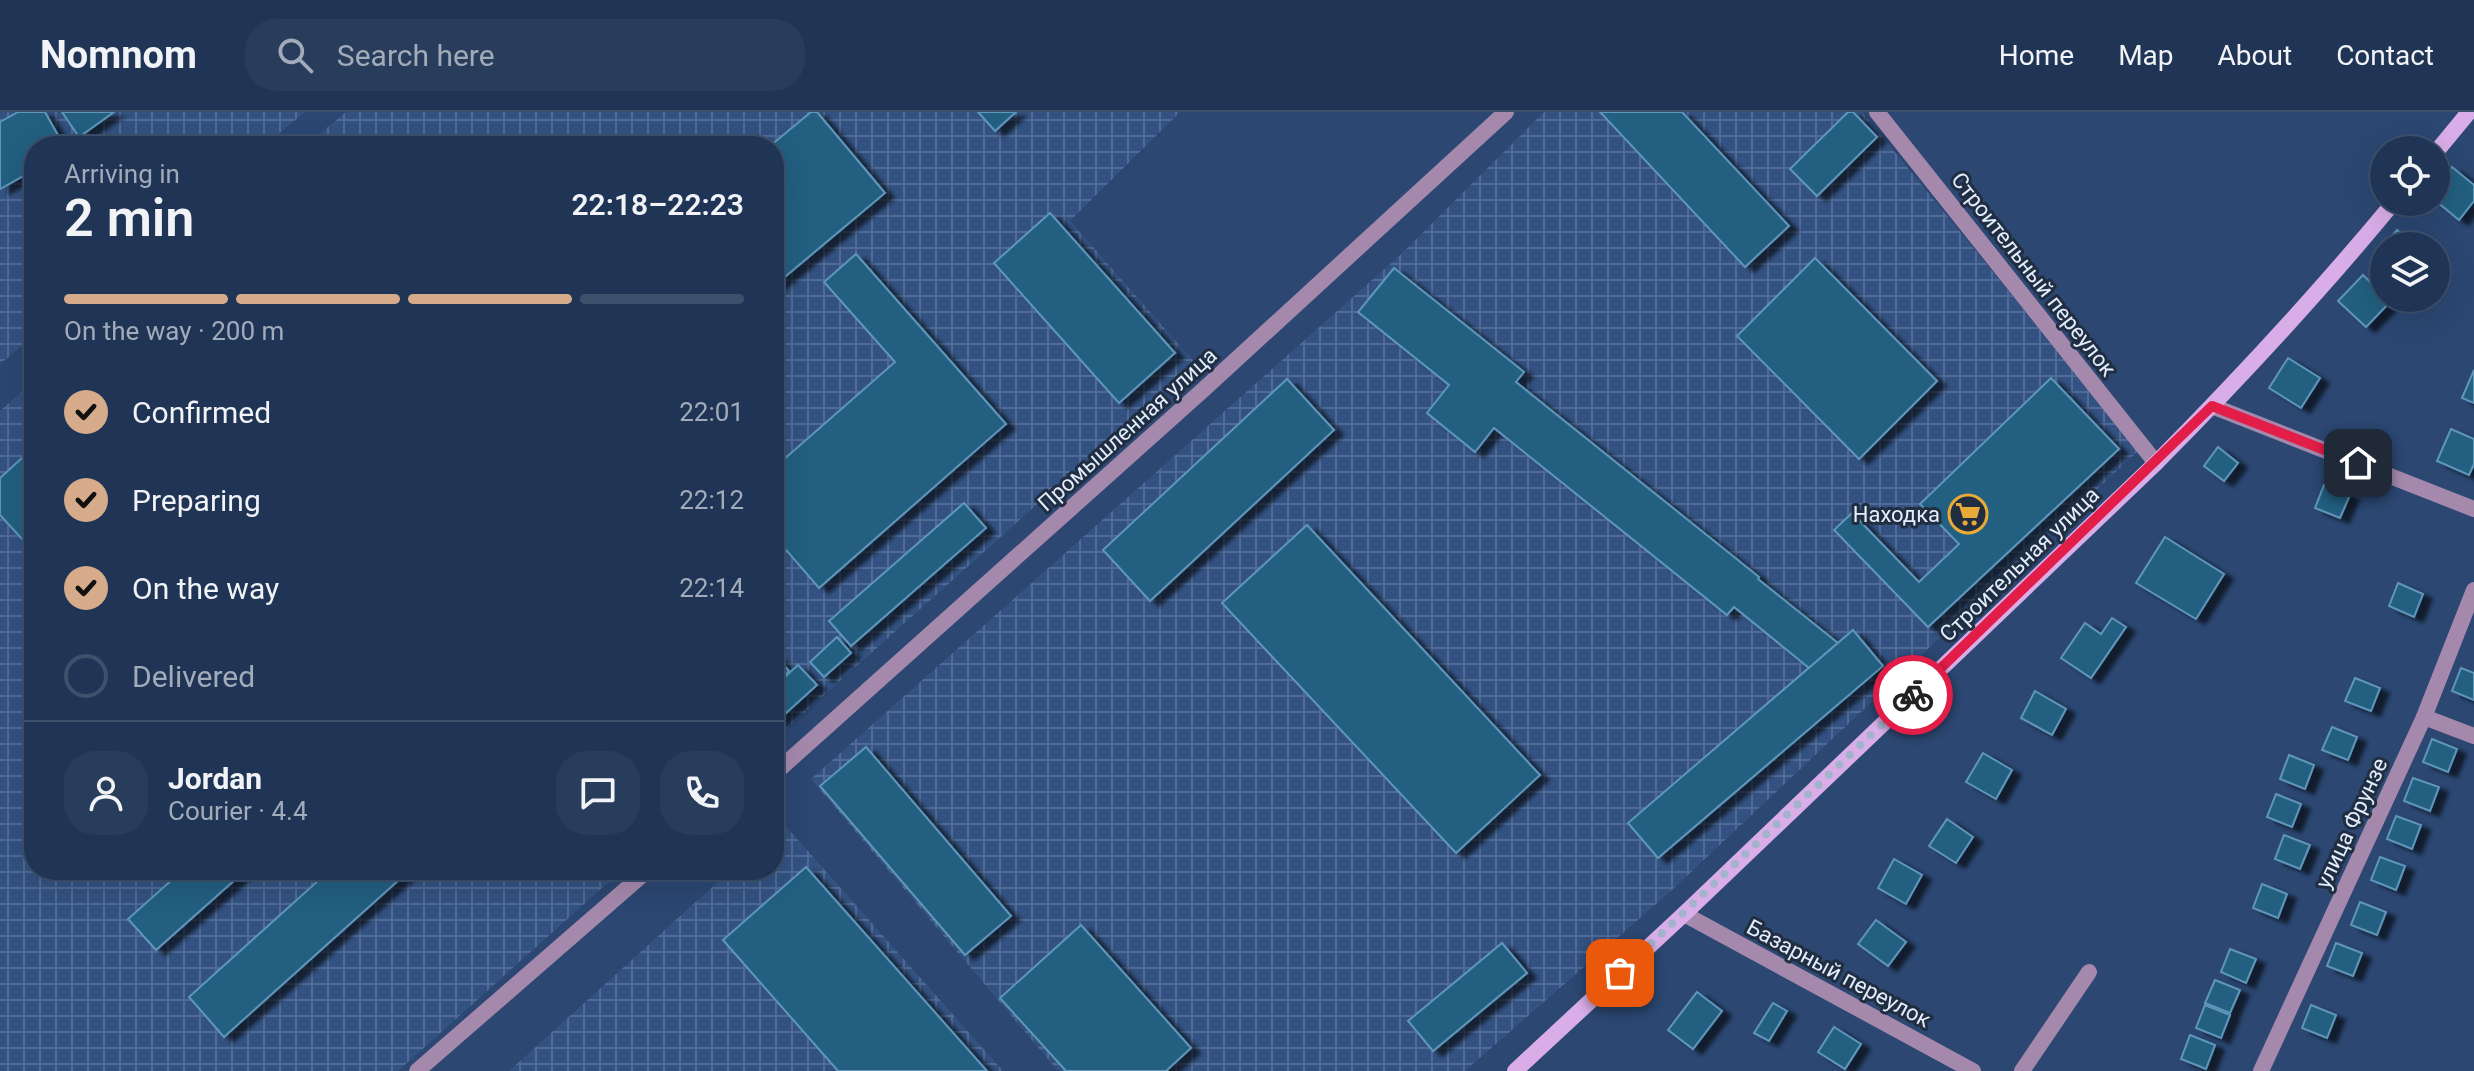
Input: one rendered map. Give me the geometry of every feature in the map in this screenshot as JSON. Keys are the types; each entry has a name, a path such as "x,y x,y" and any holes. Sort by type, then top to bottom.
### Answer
{"main road":[{"path":"2449,136 2469,112"},
{"name":"Строительная улица","path":"1515,1071 2156,463 2346,260 2382,216"}],"street":[{"name":"Промышленная улица","path":"784,765 1203,390 1506,112"},
{"name":"Строительный переулок","path":"1877,112 2156,463"},
{"path":"2212,406 2474,509"},
{"name":"улица Фрунзе","path":"2261,1071 2424,717 2474,590"},
{"path":"2424,717 2474,736"},
{"path":"417,1071 637,880"},
{"name":"Базарный переулок","path":"1684,914 1973,1071"},
{"path":"2022,1071 2089,972"}],"shaded area":[{"path":"0,112 305,112 276,136 24,136 24,344 0,364"},
{"path":"346,112 1180,112 1070,221 1195,363 784,731 784,136 317,136"},
{"path":"1544,112 1862,112 2139,450 1671,891 1465,1071 1058,1071 811,779 1398,257"},
{"path":"24,390 24,880 611,880 398,1071 0,1071 0,411"},
{"path":"784,824 1003,1071 509,1071 720,880 784,880"}],"building":[{"path":"18,112 45,112 58,136 24,136 24,176 0,189 0,122"},
{"path":"62,112 114,112 80,136"},
{"path":"811,112 817,112 885,193 784,278 784,136"},
{"path":"978,112 1016,112 995,131"},
{"path":"1600,112 1682,112 1789,226 1745,267"},
{"path":"1848,112 1853,112 1877,137 1817,196 1790,169"},
{"path":"2452,167 2474,185 2474,201 2459,220 2450,213"},
{"path":"1050,213 1175,353 1119,403 994,263"},
{"path":"856,254 1006,424 819,588 784,548 784,459 895,362 824,282"},
{"path":"1815,258 1937,381 1859,459 1737,336"},
{"path":"1394,268 1524,372 1516,382 1838,643 1809,668 1734,607 1727,615 1494,428 1475,452 1427,413 1449,385 1358,312"},
{"path":"2363,275 2370,282 2370,312 2380,312 2366,327 2338,301"},
{"path":"2288,358 2320,378 2301,408 2269,388"},
{"path":"2474,370 2474,403 2462,398"},
{"path":"2051,378 2119,449 1928,627 1834,530 1852,513 1919,582 1959,544 1920,504"},
{"path":"1287,379 1334,430 1150,601 1103,550"},
{"path":"2451,429 2474,439 2474,464 2469,475 2437,461"},
{"path":"2218,447 2238,463 2224,481 2204,466"},
{"path":"24,456 24,541 0,515 0,478"},
{"path":"2324,485 2350,495 2340,518 2315,508"},
{"path":"964,503 986,528 851,646 829,621"},
{"path":"1307,525 1540,775 1456,853 1222,603"},
{"path":"2165,537 2224,574 2196,619 2136,583"},
{"path":"2398,583 2423,594 2414,617 2389,606"},
{"path":"2112,618 2126,627 2091,678 2061,658 2085,623 2101,634"},
{"path":"1853,630 1883,666 1658,858 1628,823"},
{"path":"837,637 851,653 824,677 810,662"},
{"path":"798,665 817,685 784,715 784,678"},
{"path":"2461,668 2474,673 2474,700 2452,691"},
{"path":"2355,678 2380,688 2371,711 2345,701"},
{"path":"2035,691 2066,709 2052,735 2021,718"},
{"path":"2332,727 2357,737 2348,760 2322,750"},
{"path":"2432,739 2457,749 2448,772 2423,762"},
{"path":"866,747 1011,916 965,955 820,786"},
{"path":"1983,753 2012,770 1996,799 1966,782"},
{"path":"2289,755 2314,765 2305,789 2280,779"},
{"path":"2413,778 2439,787 2430,811 2404,801"},
{"path":"2276,794 2301,804 2292,827 2267,817"},
{"path":"2396,816 2421,825 2412,849 2387,839"},
{"path":"1947,819 1973,837 1956,863 1929,846"},
{"path":"2284,835 2310,845 2300,869 2275,859"},
{"path":"2380,857 2405,866 2396,890 2371,880"},
{"path":"1894,859 1922,875 1906,904 1878,888"},
{"path":"806,867 987,1071 838,1071 723,940"},
{"path":"172,880 235,880 156,950 128,919"},
{"path":"319,880 399,880 224,1037 189,997"},
{"path":"2262,884 2287,894 2278,918 2253,908"},
{"path":"2360,902 2386,912 2377,935 2351,925"},
{"path":"1876,920 1906,942 1888,966 1858,944"},
{"path":"1081,925 1191,1048 1166,1071 1066,1071 1000,998"},
{"path":"1502,943 1527,973 1433,1051 1408,1021"},
{"path":"2336,943 2362,953 2353,976 2327,966"},
{"path":"2230,949 2256,959 2246,983 2221,972"},
{"path":"2215,980 2240,990 2230,1013 2205,1003"},
{"path":"1697,992 1722,1011 1693,1049 1668,1030"},
{"path":"1773,1003 1787,1011 1769,1041 1754,1033"},
{"path":"2205,1005 2230,1015 2221,1038 2196,1028"},
{"path":"2311,1005 2336,1015 2327,1038 2302,1028"},
{"path":"1834,1027 1861,1044 1845,1069 1818,1052"},
{"path":"2190,1035 2215,1045 2206,1069 2181,1059"}],"way so far":[{"path":"1620,973 1913,695"}],"place":[{"name":"Находка","path":"1968,514"}],"route":[{"path":"1913,695 2212,406 2358,463"}]}
